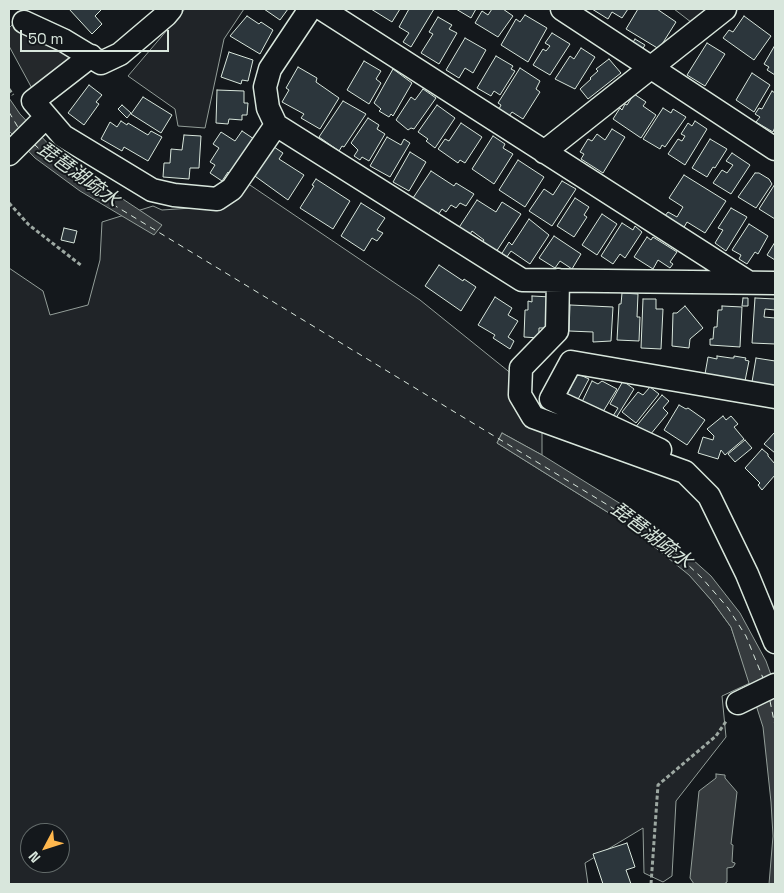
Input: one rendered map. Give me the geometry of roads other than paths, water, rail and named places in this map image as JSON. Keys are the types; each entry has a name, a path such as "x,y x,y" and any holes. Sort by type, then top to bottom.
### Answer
{"street":[{"path":"310,9 270,69 265,87 268,108 276,125 522,280 775,283"},
{"path":"322,9 748,283"},
{"path":"562,9 775,149"},
{"path":"544,152 651,66 726,9"},
{"path":"24,22 102,63 120,54 165,11"},
{"path":"63,136 33,101 91,56"},
{"path":"9,154 39,124 63,136 152,190 217,199 232,189 276,125"},
{"path":"558,280 557,331 521,368 520,394 533,417 685,472 708,496 747,574 775,642"},
{"path":"667,466 661,450 551,399 570,362 775,397"},
{"path":"740,702 775,685"}],"water":[{"name":"琵琶湖疏水","path":"9,98 20,114 55,151 88,176 162,225 154,235 80,191 35,158 9,131"},
{"name":"琵琶湖疏水","path":"502,433 542,455 653,524 711,576 740,613 766,661 775,686 775,884 769,884 773,836 763,727 731,627 712,601 689,575 625,523 497,443"},
{"path":"716,774 725,775 725,778 737,792 731,844 733,845 732,862 735,864 733,867 727,868 727,882 724,884 694,884 690,878 699,791 716,778"}]}
